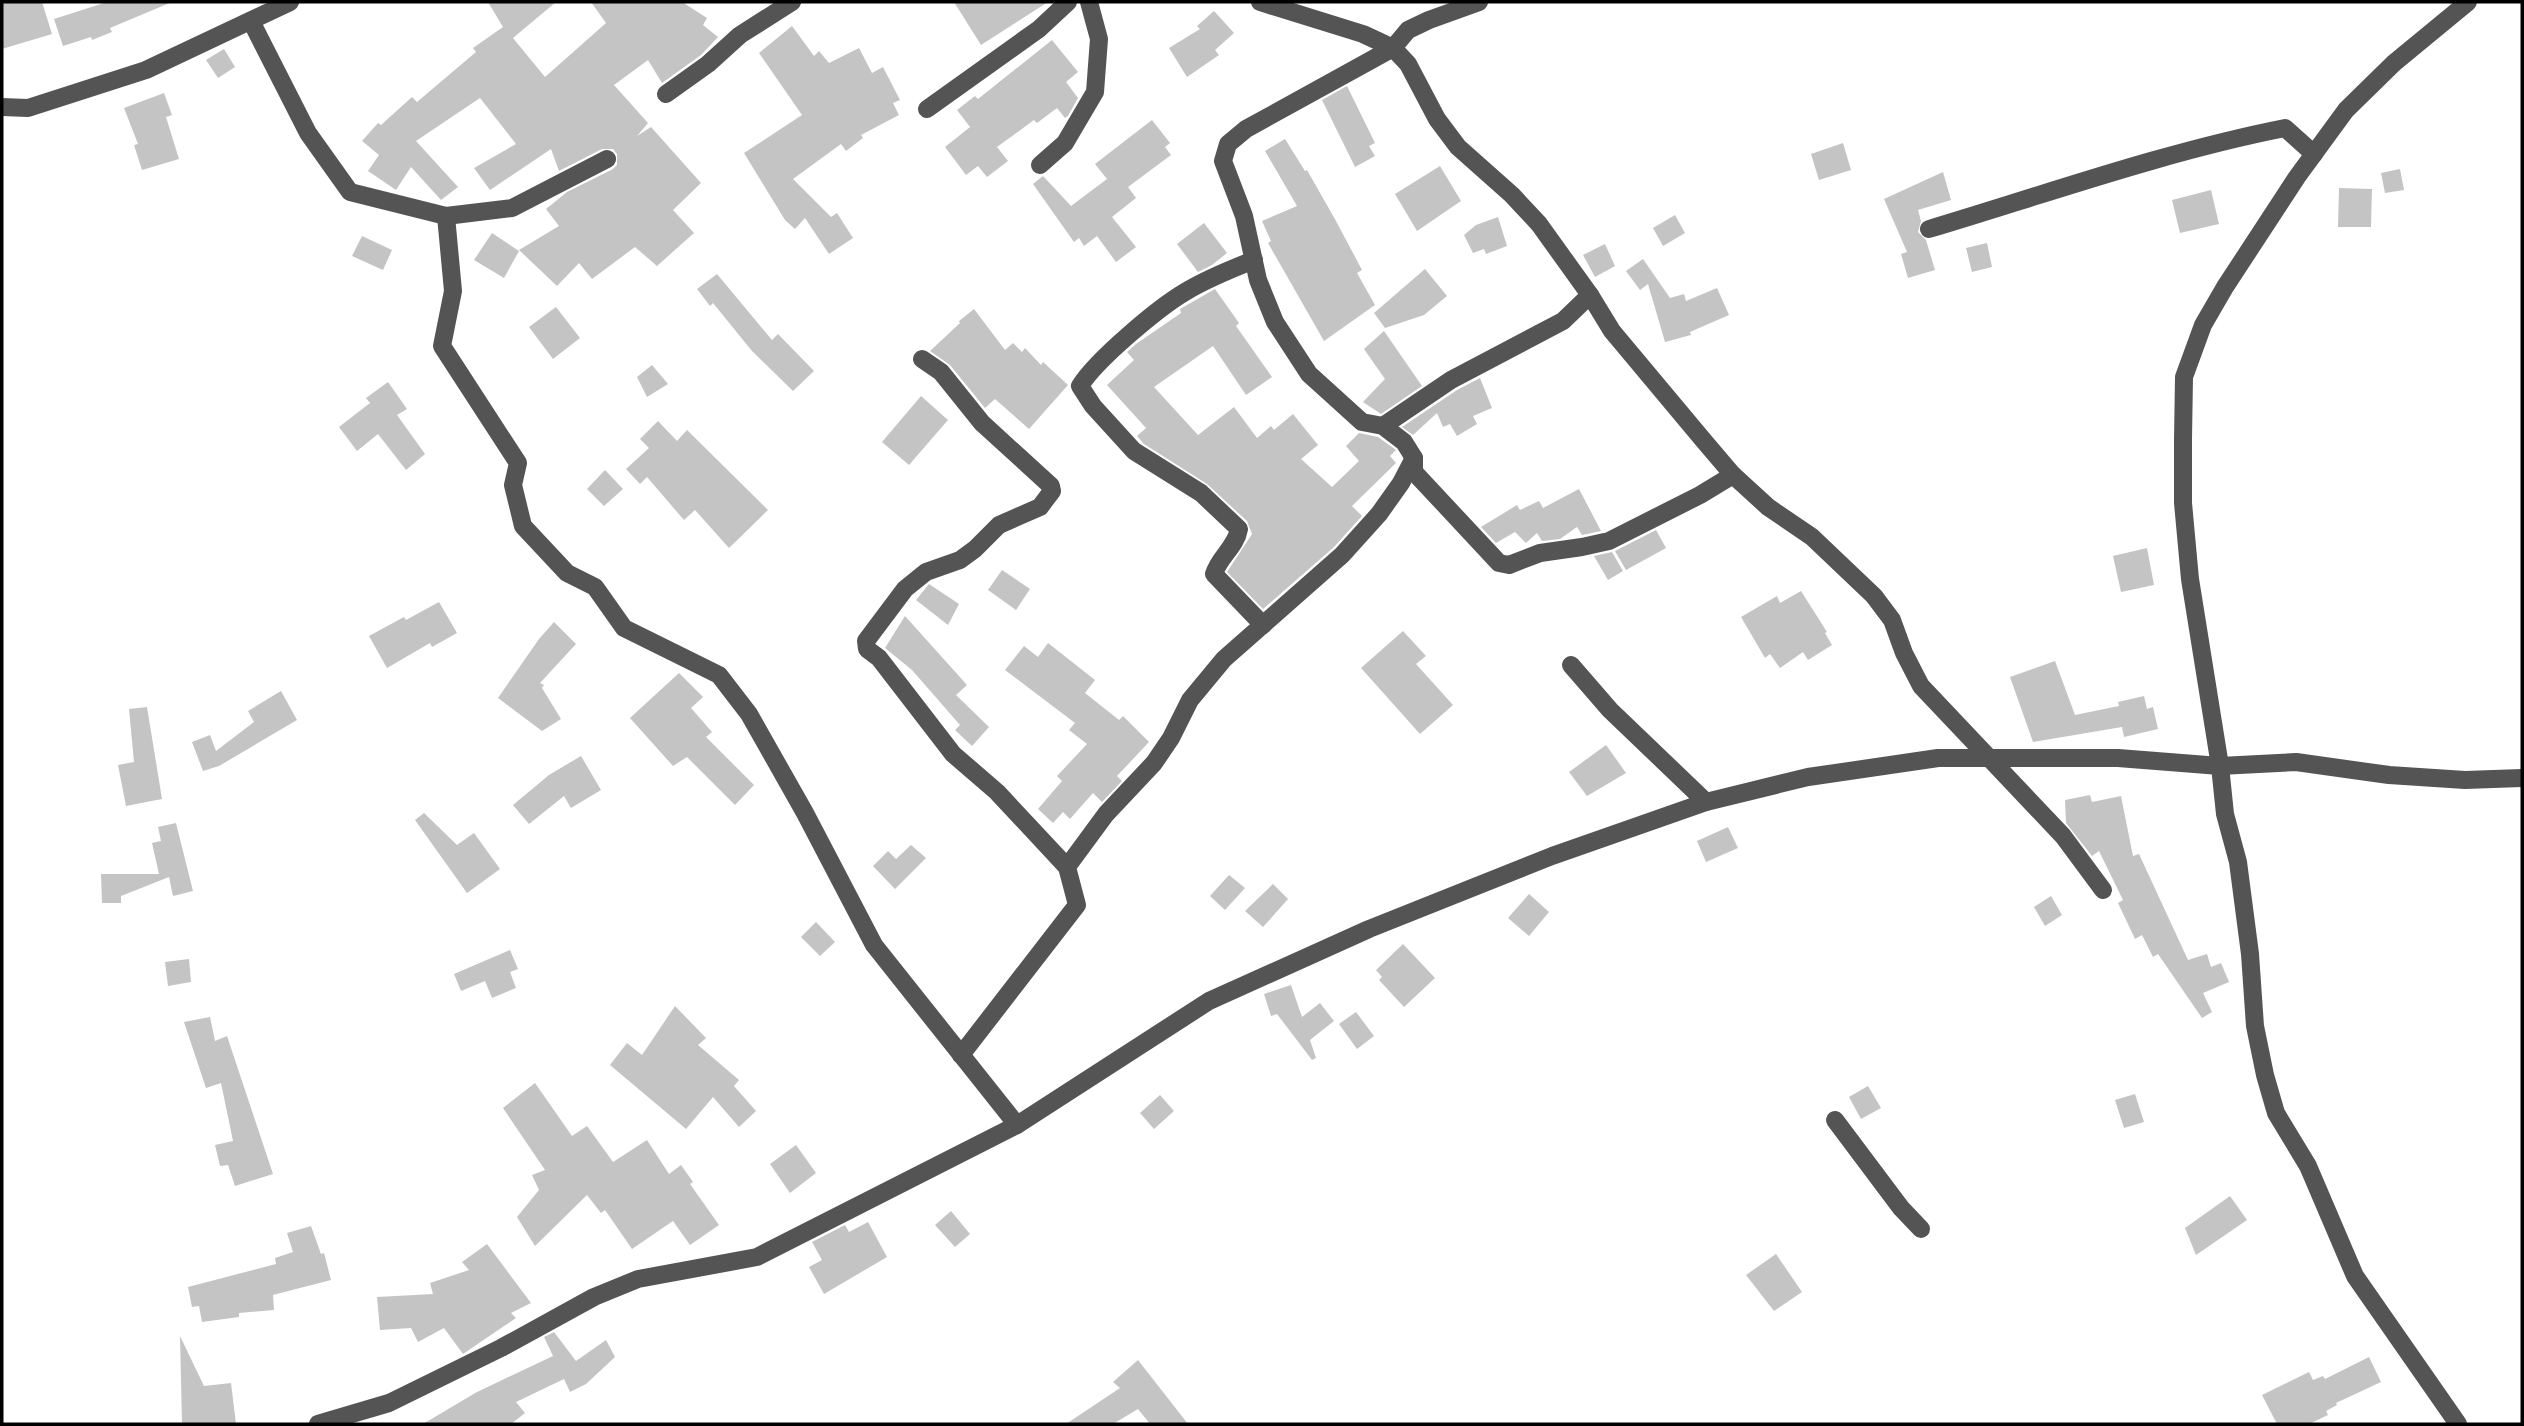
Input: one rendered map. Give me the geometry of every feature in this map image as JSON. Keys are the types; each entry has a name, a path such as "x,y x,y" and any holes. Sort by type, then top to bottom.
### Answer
{"street":[{"path":"2,107 27,108 146,71 290,2"},
{"path":"666,94 708,64 740,35 792,2"},
{"path":"927,109 1039,29 1068,2"},
{"path":"1040,165 1065,143 1095,92 1100,39 1089,2"},
{"path":"1260,2 1363,34 1394,48 1408,64 1437,119 1458,147 1512,195 1539,224 1590,295 1612,331 1733,475 1768,507 1812,537 1874,596 1892,620 1904,653 1921,686 2063,836 2102,890"},
{"path":"1479,2 1408,30 1394,48 1246,129 1228,144 1223,161 1244,216 1258,280 1275,321 1309,374 1362,422 1383,426 1404,442 1414,458 1414,472 1499,563 1509,565 1540,553 1582,548 1609,541 1700,495 1733,475"},
{"path":"2458,1424 2355,1276 2308,1166 2276,1113 2255,1026 2238,862 2225,814 2189,566 2183,503 2185,377 2203,325 2225,287 2346,110 2394,63 2468,2"},
{"path":"251,22 308,133 350,192 446,216 512,208 607,159"},
{"path":"1928,229 2115,172 2285,128 2314,154"},
{"path":"446,216 453,291 442,346 518,463 513,485 523,526 567,573 595,587 624,628 719,675 749,714 874,945 1017,1125"},
{"path":"1254,260 1184,292 1115,349 1085,377 1080,386 1093,406 1134,451 1201,493 1239,529 1237,538 1216,566 1214,574 1263,625"},
{"path":"1383,426 1451,380 1563,321 1590,295"},
{"path":"922,359 941,372 982,423 1051,486 1052,491 1040,507 999,525 960,560 926,572 905,589 866,641 867,649 879,658 953,754 997,792 1067,867 1077,905 961,1055"},
{"path":"1067,867 1106,814 1154,763 1171,738 1190,700 1224,659 1342,555 1380,514 1414,458"},
{"path":"1571,665 1610,710 1706,802"},
{"path":"318,1424 389,1404 594,1297 638,1279 757,1257 1017,1125 1209,1001 1369,929 1539,860 1706,802 1751,789 1874,766 1938,758 2118,758 2220,766 2296,762 2389,775 2465,780 2522,778"},
{"path":"1835,1120 1901,1208 1921,1229"}],"building":[{"path":"2,2 42,2 52,34 2,49"},
{"path":"107,2 172,2 110,28 112,32 92,40 91,37 63,46 54,19"},
{"path":"488,2 556,2 513,38 545,77 606,23 591,2 682,2 707,18 703,25 718,37 701,55 662,83 648,60 614,85 648,123 637,136 651,127 701,183 673,210 694,233 657,266 635,247 592,279 579,263 557,286 519,250 559,226 546,209 567,192 613,169 617,165 617,154 613,149 602,149 559,171 551,149 490,190 474,168 516,144 480,98 416,141 458,187 441,200 411,167 396,190 368,171 379,155 362,141 378,123 381,125 412,97 417,102 476,52 473,48 503,27"},
{"path":"954,2 1048,2 981,45"},
{"path":"1214,11 1234,33 1215,50 1219,55 1187,77 1169,48 1200,29 1197,26"},
{"path":"792,26 814,56 819,51 829,63 859,48 872,73 883,67 900,100 893,103 899,115 861,135 863,138 846,151 841,144 793,179 831,217 837,213 853,238 829,254 805,218 795,229 785,220 744,153 802,115 759,53"},
{"path":"1052,40 1078,72 1066,82 1078,98 1068,116 1065,118 1057,108 1037,123 1034,120 997,147 1008,161 987,177 978,166 966,175 945,147 970,127 957,110 975,96 978,99"},
{"path":"224,49 235,67 218,78 206,60"},
{"path":"1347,86 1375,143 1369,146 1375,156 1355,167 1322,100"},
{"path":"164,93 172,115 166,117 179,159 142,170 134,145 138,144 124,108"},
{"path":"1152,120 1170,143 1165,147 1171,155 1128,187 1136,198 1112,217 1136,247 1116,262 1097,236 1084,246 1079,238 1074,242 1033,184 1043,176 1071,206 1107,179 1095,164"},
{"path":"1285,139 1305,171 1307,170 1336,221 1362,270 1357,273 1375,305 1324,341 1268,243 1271,241 1262,221 1297,206 1265,151"},
{"path":"1843,143 1851,170 1819,180 1811,154"},
{"path":"1440,166 1461,201 1417,231 1395,194"},
{"path":"2400,169 2404,190 2385,193 2381,173"},
{"path":"1943,172 1951,200 1918,210 1921,221 1918,232 1926,240 1935,270 1908,278 1901,254 1907,252 1884,199"},
{"path":"2339,188 2372,189 2371,227 2338,227"},
{"path":"2211,190 2219,224 2180,233 2172,200"},
{"path":"1675,215 1685,233 1663,246 1653,228"},
{"path":"1498,217 1507,246 1486,254 1484,249 1473,253 1464,235 1476,225"},
{"path":"1204,223 1227,253 1198,272 1177,244"},
{"path":"492,233 519,251 504,278 474,260"},
{"path":"362,236 392,250 383,270 352,256"},
{"path":"1987,243 1992,267 1972,272 1966,248"},
{"path":"1605,244 1615,266 1595,277 1583,255"},
{"path":"1643,259 1670,298 1684,294 1686,301 1717,288 1729,315 1690,332 1691,335 1665,342 1648,284 1640,290 1626,271"},
{"path":"1425,269 1447,296 1424,315 1385,328 1374,313"},
{"path":"717,274 772,340 778,334 814,371 793,391 752,351 713,303 710,306 697,289"},
{"path":"1215,289 1239,323 1236,326 1272,377 1246,395 1213,346 1154,387 1198,435 1234,407 1257,438 1271,426 1274,430 1293,414 1318,445 1301,459 1332,487 1359,461 1346,446 1359,433 1378,437 1396,450 1390,456 1396,463 1352,506 1362,516 1334,547 1263,609 1227,572 1252,534 1247,521 1207,484 1144,444 1137,436 1146,428 1107,385 1134,360 1127,352 1136,344 1181,313 1180,309"},
{"path":"556,307 580,338 553,359 529,327"},
{"path":"974,309 1005,350 1013,343 1022,352 1025,348 1041,365 1043,362 1068,385 1029,429 995,399 985,408 950,365 930,351"},
{"path":"1384,331 1422,386 1381,414 1363,402 1385,379 1364,349"},
{"path":"652,365 668,384 647,397 637,377"},
{"path":"1480,378 1492,408 1473,416 1477,424 1457,436 1450,424 1443,427 1437,413 1413,435 1402,427 1457,390"},
{"path":"388,382 407,409 397,415 425,454 406,470 378,434 357,451 339,427 370,403 366,398"},
{"path":"921,396 948,420 909,465 882,442"},
{"path":"658,421 677,441 687,430 768,510 729,548 695,510 684,520 647,477 640,484 626,469 649,448 640,439"},
{"path":"605,470 623,489 604,506 587,489"},
{"path":"1579,489 1601,531 1582,535 1577,527 1560,539 1542,541 1537,533 1526,543 1515,532 1496,543 1481,527 1517,505 1520,510 1539,501 1543,508"},
{"path":"1656,530 1666,548 1626,570 1615,551"},
{"path":"2147,548 2154,585 2121,592 2113,556"},
{"path":"1612,552 1623,571 1608,580 1594,556"},
{"path":"1002,570 1030,589 1016,610 988,590"},
{"path":"929,584 959,604 948,625 916,600"},
{"path":"1801,591 1827,632 1825,633 1832,645 1808,660 1803,652 1780,668 1770,654 1765,658 1741,617 1777,596 1780,603"},
{"path":"439,602 457,633 432,647 430,643 387,668 369,636"},
{"path":"905,616 967,685 956,695 989,727 972,746 955,730 960,725 912,670 885,648"},
{"path":"554,622 576,644 540,683 544,685 542,688 561,719 542,731 498,698"},
{"path":"1403,631 1426,656 1416,664 1453,705 1420,734 1361,668"},
{"path":"1048,643 1095,680 1085,693 1119,720 1123,716 1149,742 1117,776 1122,781 1102,802 1093,793 1070,819 1063,812 1053,823 1038,809 1062,781 1057,776 1087,744 1069,730 1075,723 1005,670 1024,646 1038,657"},
{"path":"2055,661 2075,715 2119,706 2118,702 2144,696 2147,709 2153,707 2158,729 2124,737 2122,727 2033,742 2010,677"},
{"path":"679,673 703,697 691,708 712,732 706,737 754,785 735,805 687,757 673,766 630,718"},
{"path":"281,691 297,720 219,766 203,771 192,742 210,735 216,751 254,722 248,711"},
{"path":"147,707 162,799 126,806 118,765 134,762 129,709"},
{"path":"1606,745 1626,773 1587,796 1569,772"},
{"path":"581,756 601,790 571,808 564,796 529,824 513,805 549,775"},
{"path":"2090,795 2092,802 2121,796 2133,856 2139,854 2188,960 2207,954 2211,967 2221,963 2229,982 2203,993 2212,1012 2202,1018 2158,954 2153,957 2142,935 2135,939 2118,903 2123,900 2099,851 2092,856 2066,823 2065,800"},
{"path":"424,813 457,845 474,833 500,869 467,893 415,820"},
{"path":"176,823 193,891 173,896 169,877 121,896 121,903 102,903 101,874 159,874 152,843 161,841 158,827"},
{"path":"1728,827 1738,848 1706,862 1697,841"},
{"path":"911,845 926,858 895,889 873,866 888,851 896,859"},
{"path":"1229,875 1245,888 1225,910 1210,896"},
{"path":"1273,884 1288,899 1263,927 1245,911"},
{"path":"1529,894 1549,912 1529,936 1508,918"},
{"path":"2051,896 2062,915 2045,926 2034,907"},
{"path":"816,922 835,942 820,956 801,937"},
{"path":"1403,944 1435,978 1404,1007 1379,980 1382,977 1376,970"},
{"path":"510,950 518,969 510,972 516,988 492,998 485,981 461,991 454,974"},
{"path":"189,959 191,982 168,986 165,962"},
{"path":"1291,985 1302,1017 1320,1003 1334,1021 1310,1040 1316,1058 1312,1060 1277,1014 1271,1016 1264,994"},
{"path":"675,1006 706,1038 698,1045 739,1080 734,1086 756,1111 739,1127 713,1097 686,1129 610,1065 627,1043 642,1055"},
{"path":"1356,1012 1374,1036 1357,1049 1339,1024"},
{"path":"210,1017 215,1041 227,1036 273,1174 235,1186 228,1165 220,1166 215,1145 233,1141 221,1083 206,1088 184,1022"},
{"path":"535,1083 572,1136 587,1126 613,1162 647,1140 669,1174 681,1165 693,1182 690,1184 719,1225 690,1245 673,1221 632,1249 605,1210 601,1213 587,1195 535,1246 517,1217 539,1190 532,1175 545,1170 503,1108"},
{"path":"1868,1086 1881,1108 1861,1119 1849,1097"},
{"path":"2135,1094 2144,1122 2124,1128 2115,1100"},
{"path":"1160,1095 1174,1111 1154,1129 1140,1113"},
{"path":"796,1145 816,1173 790,1193 770,1164"},
{"path":"2230,1196 2247,1220 2196,1255 2185,1228"},
{"path":"951,1211 970,1234 955,1247 935,1225"},
{"path":"868,1222 887,1257 824,1294 809,1267 822,1260 812,1242 845,1225 849,1232"},
{"path":"311,1226 321,1254 324,1253 331,1280 273,1295 274,1310 239,1313 239,1317 202,1322 199,1306 192,1307 188,1287 276,1264 275,1258 293,1252 287,1233"},
{"path":"487,1244 531,1303 511,1313 516,1318 463,1354 444,1328 418,1342 411,1328 380,1330 377,1297 433,1294 430,1283 469,1270 462,1262"},
{"path":"1776,1254 1802,1292 1774,1311 1746,1275"},
{"path":"554,1332 576,1361 606,1340 615,1357 586,1384 570,1392 564,1379 516,1402 525,1413 511,1424 423,1424 477,1392 553,1356 544,1337"},
{"path":"180,1336 204,1386 231,1383 236,1424 182,1424"},
{"path":"2369,1357 2381,1382 2336,1403 2337,1405 2326,1411 2328,1415 2309,1424 2277,1424 2262,1395 2309,1372 2313,1380 2323,1376 2325,1379"},
{"path":"1138,1360 1188,1424 1150,1424 1138,1409 1113,1424 1066,1424 1120,1388 1113,1382"}]}
